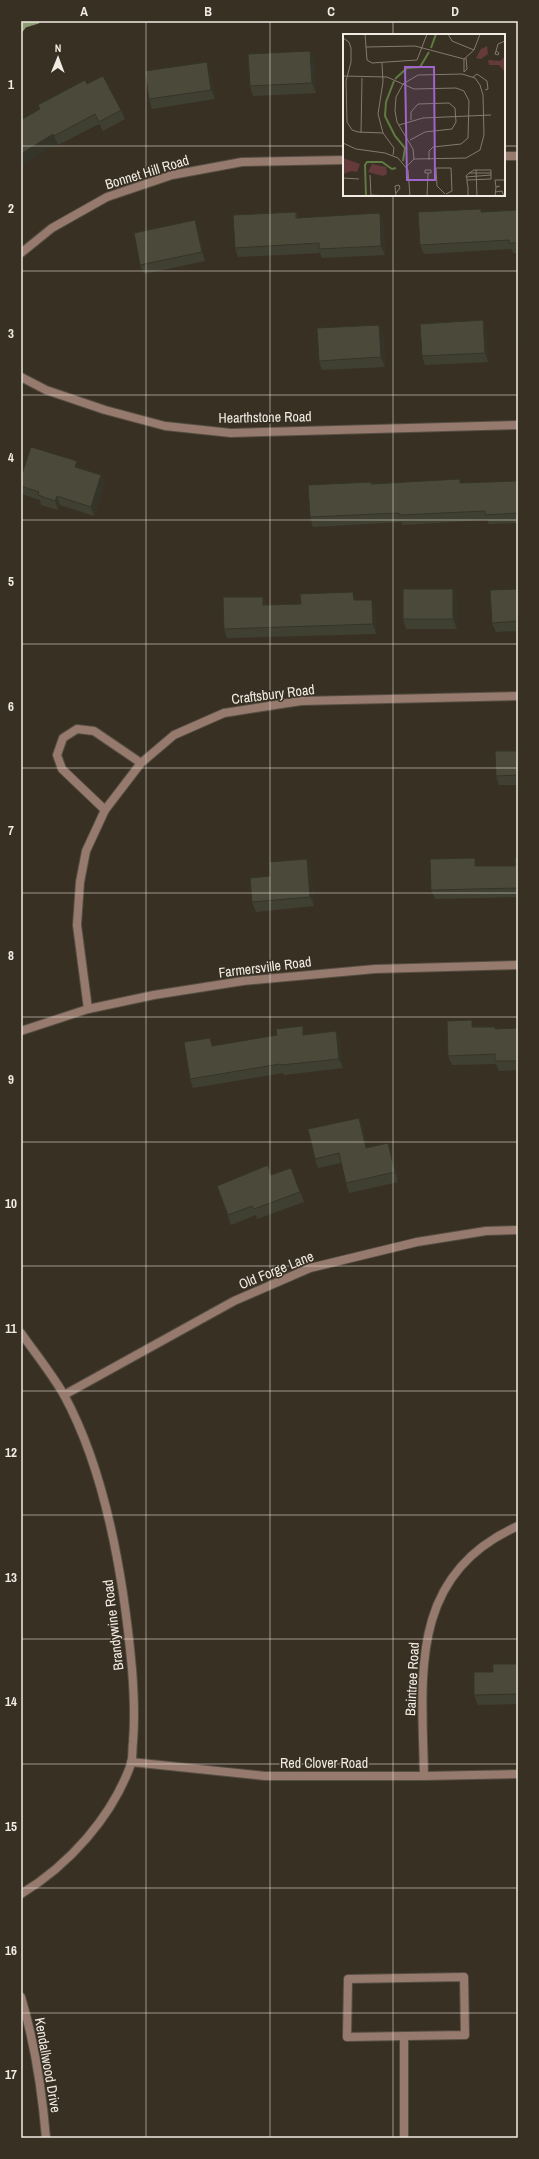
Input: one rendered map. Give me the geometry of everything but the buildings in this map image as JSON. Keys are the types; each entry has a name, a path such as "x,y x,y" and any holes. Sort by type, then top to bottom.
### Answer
{"street":[{"path":"505,156 518,156"},
{"name":"Bonnet Hill Road","path":"21,253 52,228 107,196 172,175 242,162 343,160"},
{"name":"Hearthstone Road","path":"21,377 46,390 112,412 165,426 231,432 518,425"},
{"name":"Craftsbury Road","path":"88,1009 77,925 80,882 86,851 105,810 141,763 174,735 224,713 254,707 301,701 518,696"},
{"path":"105,810 62,769 58,754 63,738 77,729 94,731 141,763"},
{"name":"Farmersville Road","path":"21,1031 88,1009 154,995 236,982 317,973 375,969 518,965"},
{"name":"Old Forge Lane","path":"64,1395 234,1301 310,1268 417,1242 486,1231 518,1230"},
{"name":"Brandywine Road","path":"21,1333 64,1395 92,1460 121,1573 130,1646 135,1712 131,1762 120,1788 100,1821 71,1855 37,1884 21,1894"},
{"name":"Baintree Road","path":"424,1776 422,1678 424,1653 432,1615 446,1586 471,1554 500,1534 518,1526"},
{"name":"Red Clover Road","path":"131,1762 265,1776 424,1776 518,1774"},
{"path":"464,1977 465,2036 404,2037 347,2037 348,1979 464,1977"},
{"name":"Kendallwood Drive","path":"21,1997 32,2035 43,2102 46,2138"},
{"path":"404,2037 404,2138"}],"waterway":[{"path":"21,29 24,25 37,21"}]}
